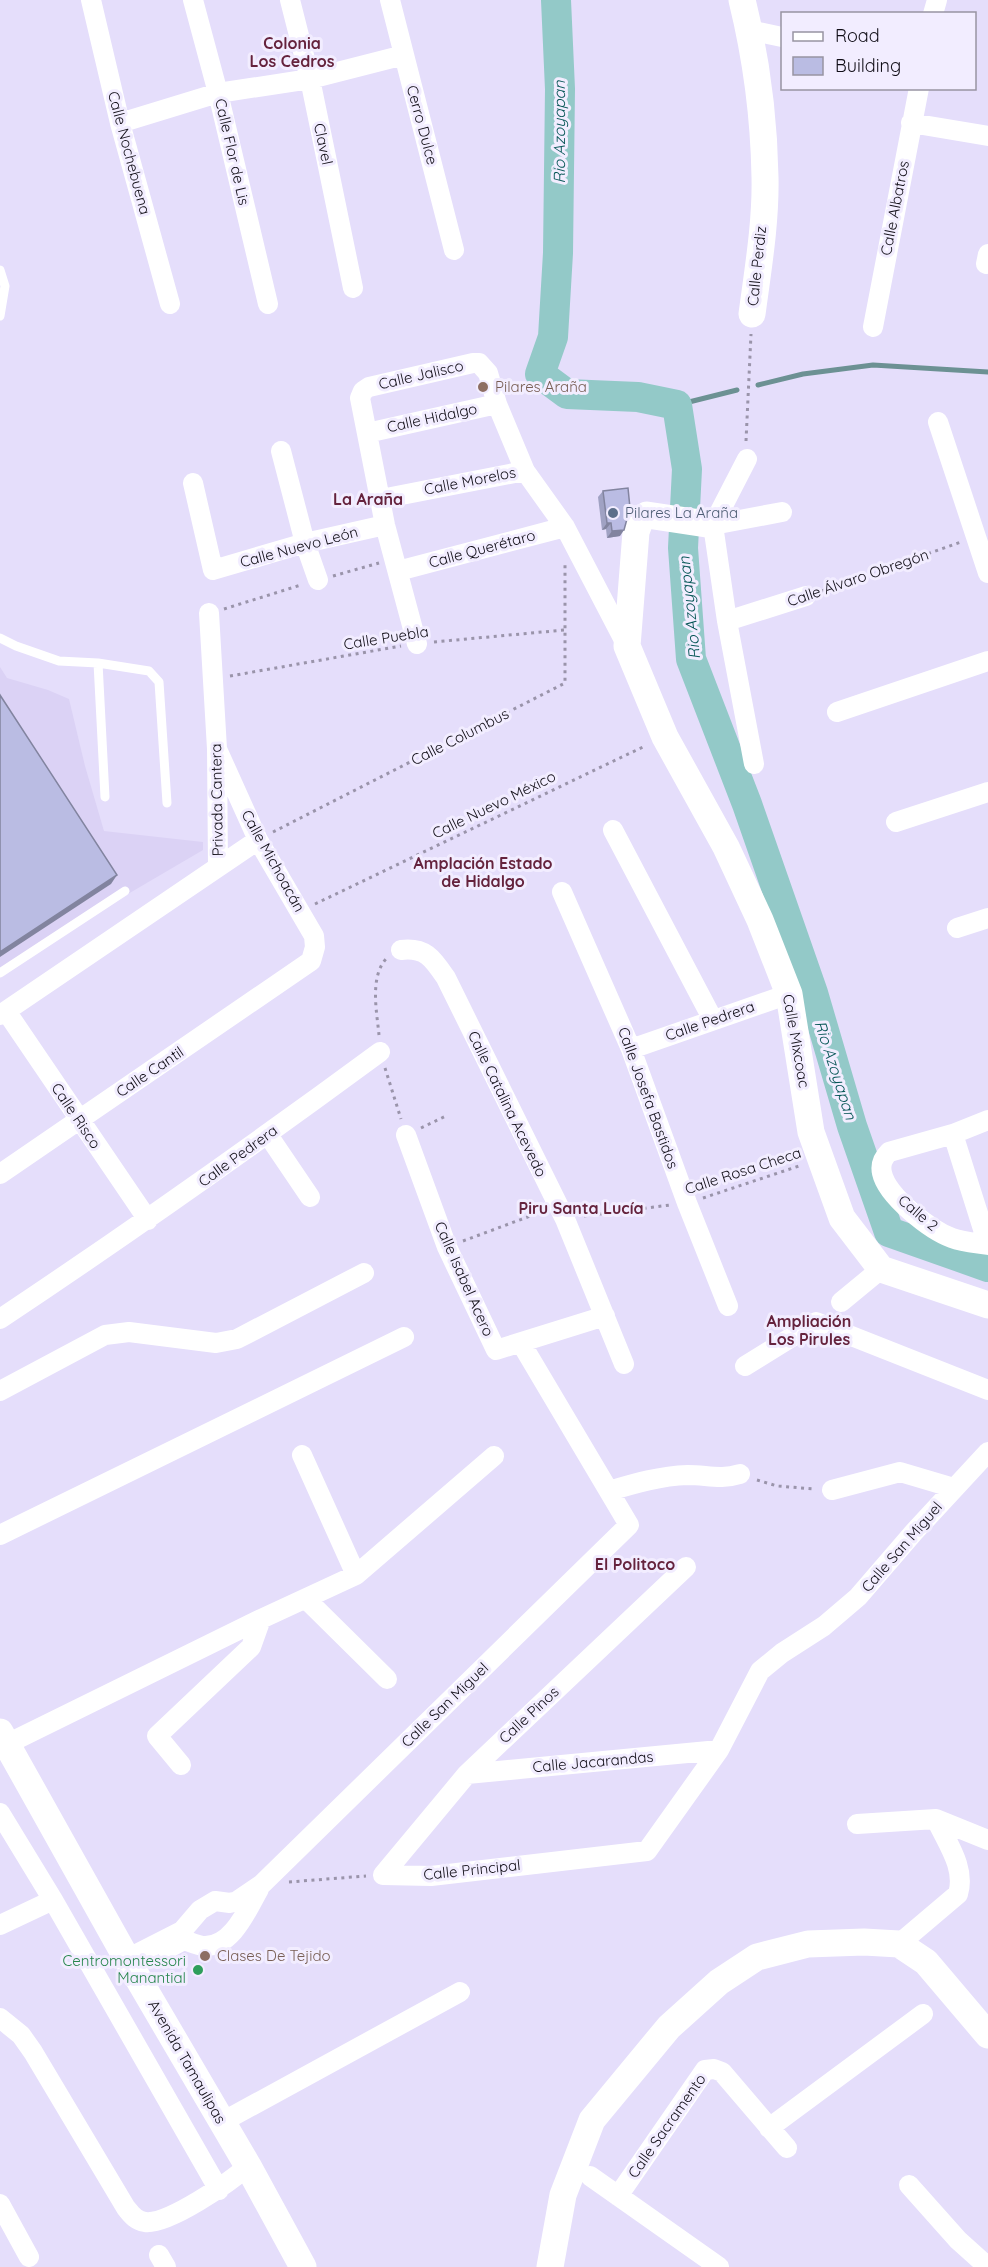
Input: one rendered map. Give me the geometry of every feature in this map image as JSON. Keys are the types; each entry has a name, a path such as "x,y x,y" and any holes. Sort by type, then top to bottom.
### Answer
{"street":[{"name":"Calle Nochebuena","path":"91,0 120,123 170,304"},
{"name":"Calle Flor de Lis","path":"193,0 218,93 268,304"},
{"name":"Clavel","path":"290,0 310,80 353,288"},
{"name":"Cerro Dulce","path":"390,0 454,250"},
{"name":"Calle Perdiz","path":"742,0 757,84 765,178 761,246 752,314"},
{"path":"749,30 781,37"},
{"path":"120,123 218,93 310,80 404,55"},
{"name":"Calle Albatros","path":"873,327 919,90"},
{"path":"911,123 988,135"},
{"name":"Calle Jalisco","path":"367,433 360,403 363,391 369,387 472,363 479,363 488,373 497,404"},
{"path":"497,404 525,471 565,527 627,646"},
{"name":"Calle Hidalgo","path":"367,433 497,404"},
{"path":"938,422 982,536 988,573"},
{"path":"367,433 385,525 417,644"},
{"path":"281,451 305,543 318,580"},
{"path":"700,524 747,459"},
{"name":"Calle Morelos","path":"381,499 525,471"},
{"name":"Calle Nuevo León","path":"193,483 213,570 305,543 385,525"},
{"path":"627,646 636,532 639,521 647,515 657,515 700,524 782,512"},
{"path":"700,524 727,621 754,764"},
{"name":"Calle Querétaro","path":"398,571 565,527"},
{"name":"Calle Álvaro Obregón","path":"727,621 806,596"},
{"name":"Privada Cantera","path":"3,1013 218,867 217,749 209,613"},
{"name":"Calle Mixcoac","path":"627,646 665,737 726,847 760,920 789,994 811,1132 820,1158 842,1218 881,1269"},
{"path":"837,712 988,661"},
{"name":"Calle Michoacán","path":"217,749 258,840 314,936 315,947 311,961 301,969"},
{"path":"896,822 988,792"},
{"path":"613,830 713,1020"},
{"path":"218,867 258,840"},
{"name":"Calle Josefa Bastidos","path":"562,892 632,1049 687,1203 728,1306"},
{"path":"957,928 988,918"},
{"name":"Calle Catalina Acevedo","path":"401,950 416,948 428,955 446,978 561,1213 624,1364"},
{"name":"Calle Cantil","path":"0,1174 301,969"},
{"name":"Calle Pedrera","path":"632,1049 789,994"},
{"name":"Calle Risco","path":"3,1013 148,1220"},
{"name":"Calle Pedrera","path":"0,1319 148,1220 380,1052"},
{"path":"988,1120 953,1134 988,1245"},
{"name":"Calle 2","path":"953,1134 889,1152 882,1159 881,1172 887,1186 930,1227 952,1238 988,1245"},
{"path":"268,1135 310,1197"},
{"name":"Calle Isabel Acero","path":"406,1135 447,1247 496,1350 521,1343"},
{"path":"841,1302 881,1269 988,1305"},
{"path":"0,1391 105,1335 129,1332 216,1343 237,1339 364,1273"},
{"path":"605,1316 521,1343 609,1491 648,1479 690,1475 726,1478 740,1474"},
{"path":"745,1366 816,1322 988,1390"},
{"path":"0,1535 404,1337"},
{"name":"Calle San Miguel","path":"647,1851 719,1750 760,1671 782,1653 824,1626 858,1597 988,1452"},
{"path":"302,1455 356,1575"},
{"path":"3,1738 356,1575 494,1456"},
{"name":"Calle San Miguel","path":"832,1490 900,1472 954,1488"},
{"name":"Calle San Miguel","path":"130,1964 183,1935 200,1910 216,1901 230,1903 262,1884 629,1525 609,1491"},
{"name":"Calle Pinos","path":"383,1875 467,1774 686,1567"},
{"path":"306,1599 387,1679"},
{"path":"181,1765 157,1736 251,1647 261,1619"},
{"name":"Avenida Tamaulipas","path":"3,1738 130,1964 248,2166 303,2267"},
{"name":"Calle Jacarandas","path":"467,1774 719,1750"},
{"path":"0,1813 53,1900 219,2190"},
{"path":"899,1944 958,1894 961,1883 960,1871 936,1820"},
{"path":"857,1824 936,1820 988,1840"},
{"name":"Calle Principal","path":"383,1875 431,1876 647,1851"},
{"name":"Calle San Miguel","path":"183,1935 202,1946 219,1944 238,1926 262,1884"},
{"path":"0,1925 53,1900"},
{"path":"230,1903 236,1911 238,1926"},
{"path":"550,2267 563,2195 592,2120 669,2027 718,1982 757,1957 808,1944 864,1942 899,1944 926,1962 988,2035"},
{"path":"222,2122 460,1992"},
{"path":"769,2128 923,2014"},
{"path":"0,2018 21,2035 33,2052 126,2208 135,2219 146,2222 158,2221 219,2190 248,2166"},
{"name":"Calle Sacramento","path":"618,2196 705,2070 714,2069 722,2072 787,2148"},
{"path":"590,2176 719,2267"},
{"path":"909,2185 958,2240 988,2267"},
{"path":"0,2204 30,2257"}],"lane":[{"path":"0,270 5,286 0,316"},
{"path":"0,638 59,662 98,663 149,671 159,682 167,803"},
{"path":"98,663 105,797"},
{"path":"0,974 125,891"}],"path":[{"name":"Calle Perdiz","path":"747,459 745,427 752,314"},
{"name":"Calle Álvaro Obregón","path":"806,596 982,536"},
{"name":"Calle Columbus","path":"258,840 565,683 565,561"},
{"name":"Calle Puebla","path":"214,679 417,644 564,630"},
{"name":"Calle Nuevo México","path":"300,911 665,737"},
{"path":"401,950 389,956 382,963 377,977 376,1002 380,1052 406,1135 448,1115"},
{"name":"Calle Rosa Checa","path":"447,1247 561,1213 687,1203 820,1158"},
{"path":"740,1474 777,1486 832,1490"},
{"path":"262,1884 383,1875"}],"shaded area":[{"path":"0,667 7,678 69,699 104,831 203,842 203,850 0,969"}],"building":[{"name":"Pilares La Araña","path":"628,488 630,508 624,530 612,531 611,523 607,523 603,491"},
{"path":"0,695 117,875 0,952"}],"waterway":[{"name":"Rio Azoyapan","path":"556,0 560,89 558,253 553,337 540,374 567,394 638,397 677,405 687,469 683,548 691,659 747,804 813,993 852,1126 889,1232 988,1267"},
{"path":"758,385 803,374 873,365 988,372"},
{"path":"677,405 737,390"}],"place":[{"name":"Pilares Araña","path":"483,387"},
{"name":"Pilares La Araña","path":"613,513"},
{"name":"Clases De Tejido","path":"205,1956"},
{"name":"Centromontessori Manantial","path":"198,1970"}],"district":[{"name":"Colonia Los Cedros","path":"292,52"},
{"name":"La Araña","path":"368,499"},
{"name":"Amplación Estado de Hidalgo","path":"483,872"},
{"name":"Piru Santa Lucía","path":"581,1208"},
{"name":"Ampliación Los Pirules","path":"809,1330"},
{"name":"El Politoco","path":"635,1564"}]}
